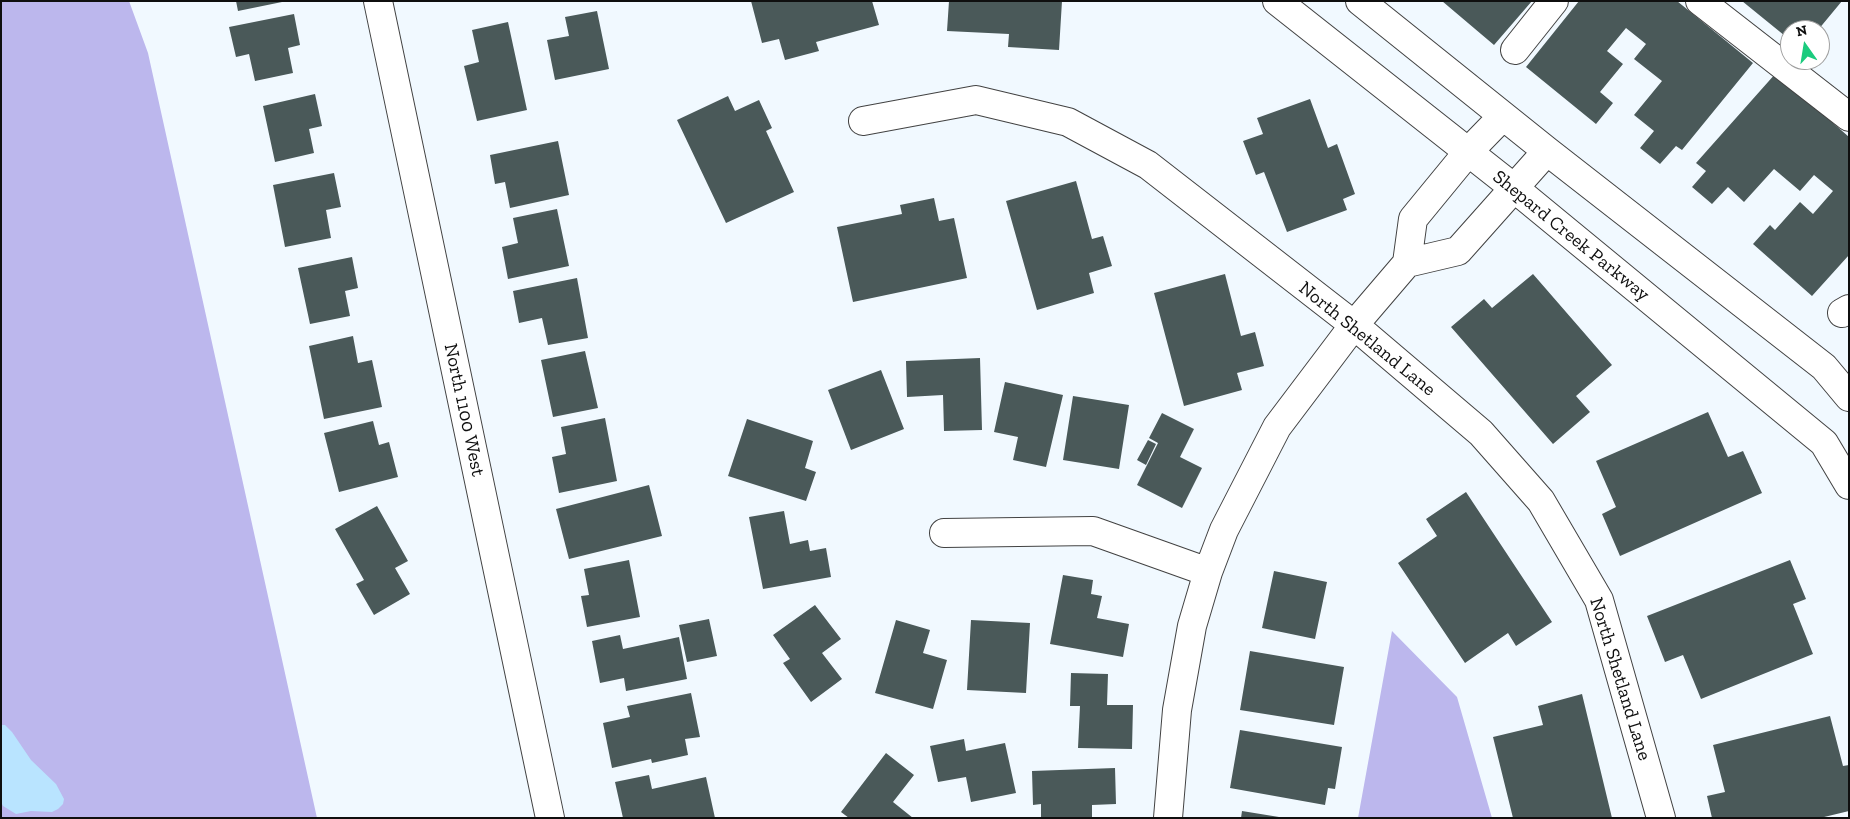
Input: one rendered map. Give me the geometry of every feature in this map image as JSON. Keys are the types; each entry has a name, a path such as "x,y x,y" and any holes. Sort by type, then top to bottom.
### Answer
{"street":[{"name":"North 1100 West","path":"378,1 550,818"},
{"name":"Shepard Creek Parkway","path":"1277,1 1514,188 1824,443 1849,485"},
{"path":"1360,1 1547,151 1824,368 1849,397"},
{"path":"1515,50 1554,1"},
{"path":"1700,1 1849,117"},
{"name":"North Shetland Lane","path":"863,121 976,100 1068,122 1148,166 1354,326 1481,433 1541,501 1599,600 1661,818"},
{"path":"1168,818 1177,710 1192,626 1208,572 1224,530 1276,427 1354,326 1407,263 1412,219 1468,152 1503,116"},
{"path":"1407,263 1458,251 1547,151"},
{"path":"944,533 1093,531 1208,572"}],"shaded area":[{"path":"1,1 129,1 148,53 317,818 1,818"},
{"path":"1392,631 1457,697 1492,818 1358,818"}],"sand":[{"path":"1,725 5,725 12,732 31,760 56,784 64,799 63,804 58,809 52,812 31,811 16,814 3,806 1,802"}],"building":[{"path":"236,1 282,1 282,2 238,11"},
{"path":"751,1 872,1 879,25 816,42 819,51 785,60 779,39 762,43"},
{"path":"949,1 1062,1 1059,50 1008,47 1009,34 947,31"},
{"path":"1442,1 1532,1 1494,45"},
{"path":"1579,1 1677,1 1753,63 1682,150 1676,146 1660,164 1640,148 1654,131 1634,115 1662,81 1634,59 1646,44 1626,28 1607,51 1623,64 1600,92 1613,103 1596,124 1526,67"},
{"path":"1742,1 1842,1 1826,20 1780,20 1780,32"},
{"path":"597,11 609,69 555,80 547,40 569,36 565,17"},
{"path":"294,14 300,45 288,48 293,73 255,81 249,54 236,57 229,27"},
{"path":"508,22 527,110 477,121 464,66 479,62 472,30"},
{"path":"1776,73 1849,137 1849,255 1812,296 1753,244 1770,225 1775,230 1800,202 1813,214 1833,191 1814,175 1800,191 1774,169 1744,202 1728,187 1712,204 1692,187 1706,171 1696,163"},
{"path":"315,94 322,126 309,129 314,153 275,162 263,106"},
{"path":"728,96 735,111 759,100 772,128 766,131 794,192 726,223 677,120"},
{"path":"1310,99 1328,148 1337,144 1355,194 1343,199 1347,210 1287,232 1264,172 1256,175 1243,141 1263,134 1257,118"},
{"path":"558,141 569,195 510,208 505,182 495,184 490,155"},
{"path":"334,173 341,207 326,210 331,238 285,247 273,185"},
{"path":"1076,181 1092,239 1103,236 1112,266 1089,273 1094,293 1037,310 1006,201"},
{"path":"934,198 939,221 954,218 967,278 853,302 837,227 902,214 900,205"},
{"path":"557,209 569,266 508,279 502,247 518,243 513,218"},
{"path":"352,257 358,288 345,291 350,316 310,324 298,268"},
{"path":"1225,274 1241,336 1255,332 1264,366 1237,373 1242,390 1184,406 1154,293"},
{"path":"1533,274 1612,365 1576,396 1590,412 1553,444 1451,327 1484,299 1492,308"},
{"path":"577,278 588,338 548,345 542,318 519,323 513,291"},
{"path":"353,336 358,363 372,360 382,407 324,419 309,346"},
{"path":"585,351 598,408 553,417 541,360"},
{"path":"980,358 982,430 944,431 943,395 907,397 906,361"},
{"path":"881,370 904,429 851,450 828,390"},
{"path":"1005,382 1063,395 1046,467 1013,460 1018,437 994,432"},
{"path":"1073,396 1129,405 1119,469 1063,460"},
{"path":"1708,412 1728,457 1743,451 1762,493 1620,556 1602,514 1616,507 1596,461"},
{"path":"1162,413 1194,429 1180,457 1202,468 1182,508 1137,485 1158,443 1149,438"},
{"path":"605,418 617,481 559,493 552,457 566,454 561,427"},
{"path":"747,419 813,441 805,468 816,472 806,501 728,476"},
{"path":"373,421 379,445 389,442 398,477 339,492 324,433"},
{"path":"1148,440 1156,444 1146,465 1137,460"},
{"path":"649,485 662,536 569,559 556,509"},
{"path":"1466,492 1552,622 1516,646 1508,633 1465,663 1398,563 1437,536 1426,519"},
{"path":"377,506 408,561 395,568 410,594 374,615 356,584 364,580 335,529"},
{"path":"784,511 790,544 808,540 810,551 826,548 831,577 763,589 749,517"},
{"path":"629,560 640,617 587,627 581,596 589,595 584,569"},
{"path":"1790,560 1806,599 1793,604 1813,654 1701,699 1683,655 1665,662 1647,616"},
{"path":"1274,571 1327,582 1315,639 1262,628"},
{"path":"1063,575 1093,580 1091,594 1102,596 1097,618 1129,624 1123,657 1050,644"},
{"path":"815,605 841,639 822,653 842,679 811,702 783,663 790,659 773,635"},
{"path":"709,619 717,656 687,662 679,625"},
{"path":"896,620 930,630 923,653 947,660 933,709 875,693"},
{"path":"971,620 1030,623 1026,693 967,690"},
{"path":"620,635 623,649 679,637 687,679 626,691 624,678 600,683 592,641"},
{"path":"1250,651 1344,667 1334,725 1240,710"},
{"path":"1071,673 1108,674 1107,705 1133,705 1132,749 1078,748 1080,706 1070,706"},
{"path":"691,693 700,737 685,739 688,755 652,763 651,759 612,768 603,723 630,717 627,706"},
{"path":"1582,694 1612,818 1513,818 1493,737 1543,725 1538,706"},
{"path":"1830,716 1843,766 1849,765 1849,811 1820,818 1712,818 1707,796 1725,792 1713,745"},
{"path":"1240,730 1342,747 1335,789 1328,788 1325,805 1230,788"},
{"path":"964,739 966,751 1005,743 1016,793 971,802 966,777 938,782 930,746"},
{"path":"886,753 914,775 893,802 913,818 849,818 841,812"},
{"path":"1115,768 1116,804 1092,805 1092,818 1041,818 1041,804 1033,805 1032,771"},
{"path":"649,775 652,789 706,777 715,818 623,818 615,782"},
{"path":"1242,811 1279,817 1279,818 1241,818"}]}
